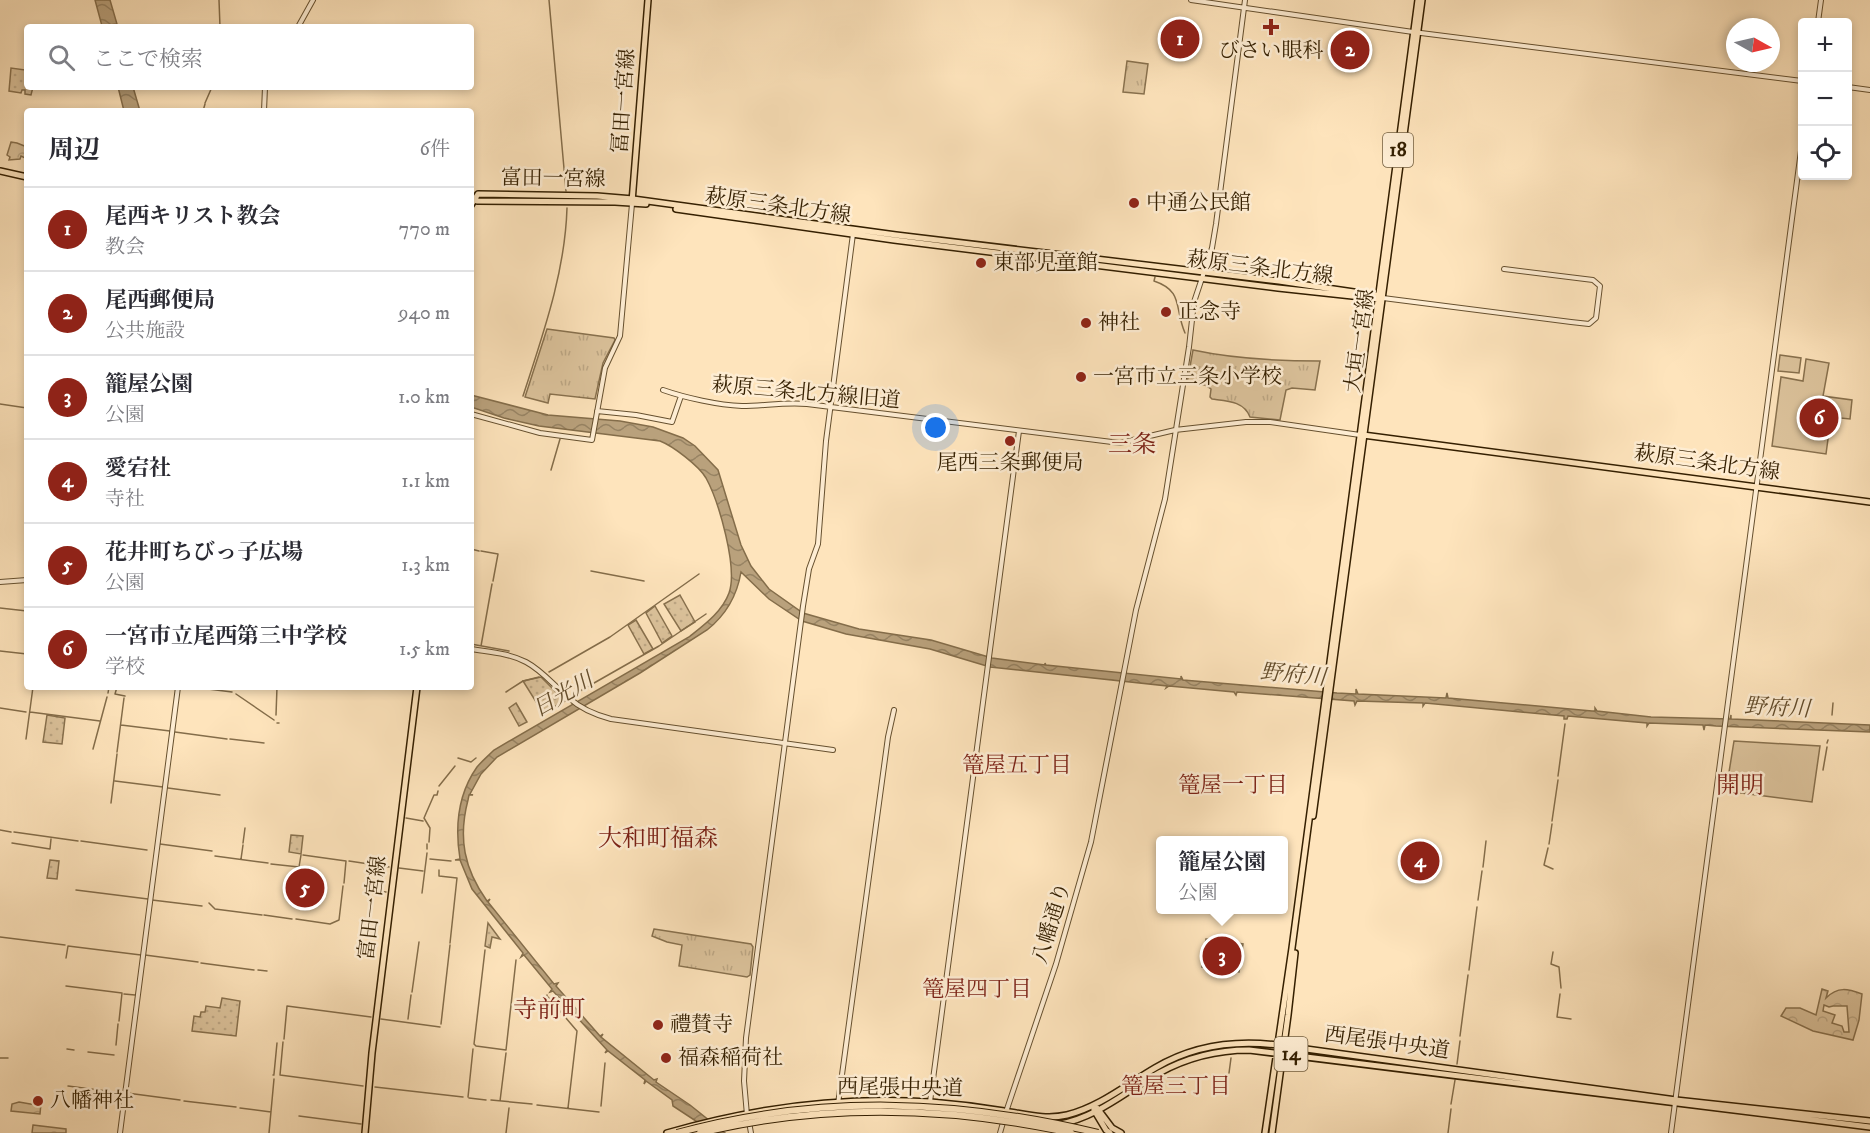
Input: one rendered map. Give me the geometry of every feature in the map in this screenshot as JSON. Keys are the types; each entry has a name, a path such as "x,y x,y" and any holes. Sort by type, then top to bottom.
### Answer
{"highway":[{"path":"677,1133 725,1121 779,1112 843,1105 883,1104 985,1111 1098,1133"},
{"path":"700,1133 780,1117 883,1110 965,1115 1071,1133"}],"main road":[{"name":"冨田一宮線","path":"632,201 648,0"},
{"name":"大垣一宮線","path":"1281,1045 1420,0"},
{"path":"0,171 24,176"},
{"name":"富田一宮線","path":"474,200 478,194 597,196 632,201"},
{"name":"萩原三条北方線","path":"632,201 853,231 894,240 1380,297"},
{"name":"萩原三条北方線","path":"1362,435 1870,502"},
{"name":"富田一宮線","path":"365,1133 372,1053 417,690"},
{"name":"西尾張中央道","path":"666,1133 747,1113 838,1102 930,1102 1052,1117 1073,1113 1094,1105 1156,1067 1185,1053 1231,1043 1281,1045 1675,1102 1870,1121"},
{"name":"18","path":"1266,1133 1281,1045"},
{"name":"西尾張中央道","path":"712,1133 837,1115 929,1115 1003,1123 1050,1125 1069,1122 1097,1112 1159,1073 1196,1057 1230,1050 1280,1052 1870,1127"},
{"name":"18","path":"1272,1133 1280,1052"},
{"path":"1094,1105 1110,1133"},
{"path":"1097,1112 1112,1128 1121,1133"}],"street":[{"path":"300,24 313,0"},
{"path":"1191,0 1415,32 1798,80"},
{"name":"八幡通り","path":"1000,1133 1056,964 1083,873 1144,577 1165,499 1190,347 1194,302 1212,248 1216,224 1245,0"},
{"path":"1819,18 1821,0"},
{"path":"1852,88 1870,90"},
{"path":"264,108 265,90"},
{"path":"1671,1133 1798,180"},
{"path":"474,415 540,433 592,440 605,368 620,336 632,201"},
{"path":"752,1133 747,1113 744,1052 803,606 809,569 818,544 830,407 853,231"},
{"path":"1380,297 1588,324 1596,318 1600,286 1593,280 1503,269"},
{"path":"663,390 681,396"},
{"name":"萩原三条北方線旧道","path":"597,411 672,422 681,396 742,406 786,402 1120,443 1175,430 1246,422 1266,422 1362,435"},
{"path":"929,1115 1020,431"},
{"path":"0,582 24,580"},
{"path":"474,650 511,656 526,662 543,673 570,700 588,710 619,721 833,750"},
{"path":"120,1133 178,690"},
{"path":"837,1115 860,958 888,737 894,710"}],"green space":[{"path":"1127,61 1148,64 1144,94 1123,92"},
{"path":"11,68 24,70 24,90 21,93 9,91"},
{"path":"25,90 32,90 31,95 25,94"},
{"path":"11,142 24,146 24,158 21,156 20,159 9,160 10,157 7,155"},
{"path":"547,329 614,338 603,363 595,399 550,394 548,403 525,397"},
{"path":"1193,350 1256,359 1320,361 1315,390 1292,388 1286,390 1280,420 1250,417 1239,405 1212,399 1211,389 1205,385 1187,383"},
{"path":"1780,355 1801,358 1799,373 1778,371"},
{"path":"1806,359 1829,363 1823,396 1852,400 1850,419 1831,417 1826,454 1772,446 1781,377 1803,381"},
{"path":"680,595 695,622 681,631 664,604"},
{"path":"655,606 672,636 662,643 646,613"},
{"path":"636,620 653,649 644,654 628,625"},
{"path":"541,677 565,701 543,713 523,681"},
{"path":"516,703 527,722 519,726 509,708"},
{"path":"47,715 65,718 62,744 43,742"},
{"path":"1734,741 1820,746 1812,802 1726,791"},
{"path":"291,835 303,836 301,854 289,852"},
{"path":"50,860 59,861 57,879 47,878"},
{"path":"300,880 313,882 310,897 298,895"},
{"path":"488,923 500,939 492,937 490,948 485,946"},
{"path":"654,929 751,944 753,947 750,975 747,977 679,966 682,945 652,936"},
{"path":"1206,939 1243,944 1239,972 1202,967"},
{"path":"1822,989 1828,991 1826,998 1839,990 1862,994 1859,1020 1853,1040 1813,1031 1781,1016 1786,1008 1800,1008 1816,1015","holes":["1824,1005 1847,1006 1849,1032 1844,1032 1842,1026 1832,1023 1835,1015 1823,1011"]},
{"path":"222,998 240,1001 236,1036 192,1031 194,1016 200,1017 201,1012 205,1012 206,1006 220,1008"},
{"path":"19,1102 36,1105 41,1103 40,1114 11,1111 12,1104"},
{"path":"33,1125 66,1129 66,1133 32,1133"}],"water":[{"path":"95,0 110,0 117,24 101,24"},
{"path":"119,90 134,90 139,108 123,108"},
{"path":"474,396 548,415 620,421 653,427 683,438 695,446 718,470 741,545 751,566 769,589 803,613 859,629 931,640 992,658 1181,679 1181,676 1183,680 1356,694 1356,689 1358,694 1446,698 1447,693 1448,698 1592,711 1595,711 1595,708 1597,711 1651,717 1730,719 1731,715 1731,719 1870,725 1870,732 1705,725 1704,730 1703,725 1649,723 1647,726 1647,723 1568,716 1564,719 1564,716 1425,703 1423,706 1423,703 1357,701 1355,705 1354,701 1237,692 1236,695 1234,692 1169,686 1166,688 1167,686 990,667 930,649 846,634 802,621 769,599 741,572 730,604 707,630 640,673 497,757 481,774 470,794 473,795 469,795 464,827 465,853 479,889 487,901 490,899 488,902 554,984 558,983 556,986 600,1036 603,1034 601,1037 654,1080 657,1079 656,1082 725,1133 714,1133 673,1106 672,1100 646,1081 644,1084 645,1080 608,1051 605,1053 607,1050 553,991 550,992 552,989 524,955 521,957 523,953 472,889 460,860 455,860 460,859 458,823 462,800 477,767 494,750 689,637 712,618 726,600 731,582 726,535 711,489 703,473 672,447 660,441 539,426 474,408"}],"waterway":[{"path":"219,0 220,24"},
{"path":"549,0 566,191"},
{"path":"205,103 211,90"},
{"path":"204,108 205,104"},
{"path":"523,396 557,280 567,208"},
{"path":"1155,277 1154,281 1163,285 1174,295 1185,333"},
{"path":"0,404 24,408"},
{"path":"551,470 560,439"},
{"path":"474,550 479,551"},
{"path":"481,551 498,554 493,581"},
{"path":"591,571 644,581"},
{"path":"549,672 610,637 699,574"},
{"path":"481,646 492,584"},
{"path":"0,608 24,611"},
{"name":"日光川","path":"573,695 659,646 706,614"},
{"path":"474,645 509,651"},
{"path":"0,651 24,654"},
{"path":"506,692 523,681 539,677"},
{"path":"26,739 33,690"},
{"path":"116,690 115,694 125,696"},
{"path":"216,690 232,692"},
{"path":"276,715 277,690"},
{"path":"236,694 274,720"},
{"path":"93,749 107,697"},
{"path":"117,752 124,698"},
{"path":"1832,715 1833,703"},
{"path":"0,708 26,712"},
{"path":"30,712 100,721"},
{"path":"1558,776 1565,724"},
{"path":"121,725 170,731"},
{"path":"175,732 227,739"},
{"path":"230,739 264,743"},
{"path":"1823,770 1827,747"},
{"path":"111,803 117,754"},
{"path":"458,758 471,762 476,758"},
{"path":"439,786 455,766"},
{"path":"1552,821 1558,780"},
{"path":"115,781 163,787"},
{"path":"168,788 220,795"},
{"path":"429,842 430,828 424,818 438,791"},
{"path":"406,818 423,821"},
{"path":"1549,844 1552,824"},
{"path":"243,843 245,828"},
{"path":"0,830 11,832"},
{"path":"14,832 78,841"},
{"path":"12,843 50,849 51,839"},
{"path":"81,841 147,850"},
{"path":"1483,867 1486,841"},
{"path":"160,844 212,851"},
{"path":"427,844 427,849"},
{"path":"241,859 243,845"},
{"path":"1548,848 1544,865 1553,869"},
{"path":"422,893 427,853"},
{"path":"271,864 299,867 301,855"},
{"path":"303,855 346,861 344,883"},
{"path":"215,856 268,863"},
{"path":"430,859 451,861"},
{"path":"349,861 389,867"},
{"path":"399,868 423,871"},
{"path":"439,870 439,876 457,878 450,943"},
{"path":"1478,900 1482,871"},
{"path":"296,919 330,924 339,920 343,886"},
{"path":"366,889 386,892"},
{"path":"76,890 148,899"},
{"path":"152,900 202,906"},
{"path":"209,903 215,909 262,915"},
{"path":"1469,970 1477,907"},
{"path":"264,915 292,919"},
{"path":"0,937 65,945"},
{"path":"412,992 419,942"},
{"path":"441,1024 450,945"},
{"path":"66,958 68,946 141,955"},
{"path":"485,950 474,1044 476,1046 506,1050 516,960"},
{"path":"1553,952 1551,964 1559,967 1561,988"},
{"path":"145,955 198,962"},
{"path":"201,963 254,970"},
{"path":"258,970 267,971"},
{"path":"1460,1036 1468,975"},
{"path":"66,986 122,993 119,1021"},
{"path":"124,994 135,995"},
{"path":"1560,994 1557,1017 1571,1019"},
{"path":"408,1019 411,995"},
{"path":"548,997 577,1031 568,1108"},
{"path":"284,1039 287,1006 371,1017"},
{"path":"381,1019 440,1027"},
{"path":"116,1045 118,1024"},
{"path":"1457,1064 1460,1041"},
{"path":"283,1042 280,1075 363,1086"},
{"path":"274,1074 277,1043"},
{"path":"67,1049 74,1050"},
{"path":"468,1097 473,1049"},
{"path":"88,1052 114,1055"},
{"path":"500,1101 506,1053"},
{"path":"0,1058 8,1058"},
{"path":"1229,1073 1231,1058"},
{"path":"601,1106 605,1063"},
{"path":"269,1133 274,1079"},
{"path":"1451,1104 1455,1080"},
{"path":"68,1086 122,1093"},
{"path":"375,1087 463,1097"},
{"path":"127,1093 180,1100"},
{"path":"469,1098 486,1100"},
{"path":"491,1100 532,1104"},
{"path":"184,1101 236,1107"},
{"path":"537,1105 599,1112"},
{"path":"240,1108 271,1112"},
{"path":"506,1133 509,1108"},
{"path":"1448,1133 1451,1109"},
{"path":"299,1116 361,1124"}],"place":[{"name":"びさい眼科","path":"1271,27"},
{"name":"尾西キリスト教会","path":"1180,39"},
{"name":"尾西郵便局","path":"1350,50"},
{"name":"中通公民館","path":"1134,203"},
{"name":"東部児童館","path":"981,263"},
{"name":"正念寺","path":"1166,312"},
{"name":"神社","path":"1086,323"},
{"name":"一宮市立三条小学校","path":"1081,377"},
{"name":"一宮市立尾西第三中学校","path":"1819,418"},
{"name":"尾西三条郵便局","path":"1010,441"},
{"name":"愛宕社","path":"1420,861"},
{"name":"花井町ちびっ子広場","path":"305,888"},
{"name":"籠屋公園","path":"1222,956"},
{"name":"禮賛寺","path":"658,1025"},
{"name":"福森稲荷社","path":"666,1058"},
{"name":"八幡神社","path":"38,1101"}],"district":[{"name":"三条","path":"1132,445"},
{"name":"篭屋五丁目","path":"1017,765"},
{"name":"篭屋一丁目","path":"1233,785"},
{"name":"開明","path":"1740,786"},
{"name":"大和町福森","path":"658,839"},
{"name":"篭屋四丁目","path":"977,989"},
{"name":"寺前町","path":"549,1010"},
{"name":"篭屋三丁目","path":"1176,1086"}],"water label":[{"name":"野府川","path":"1293,675"},
{"name":"野府川","path":"1777,708"}]}
